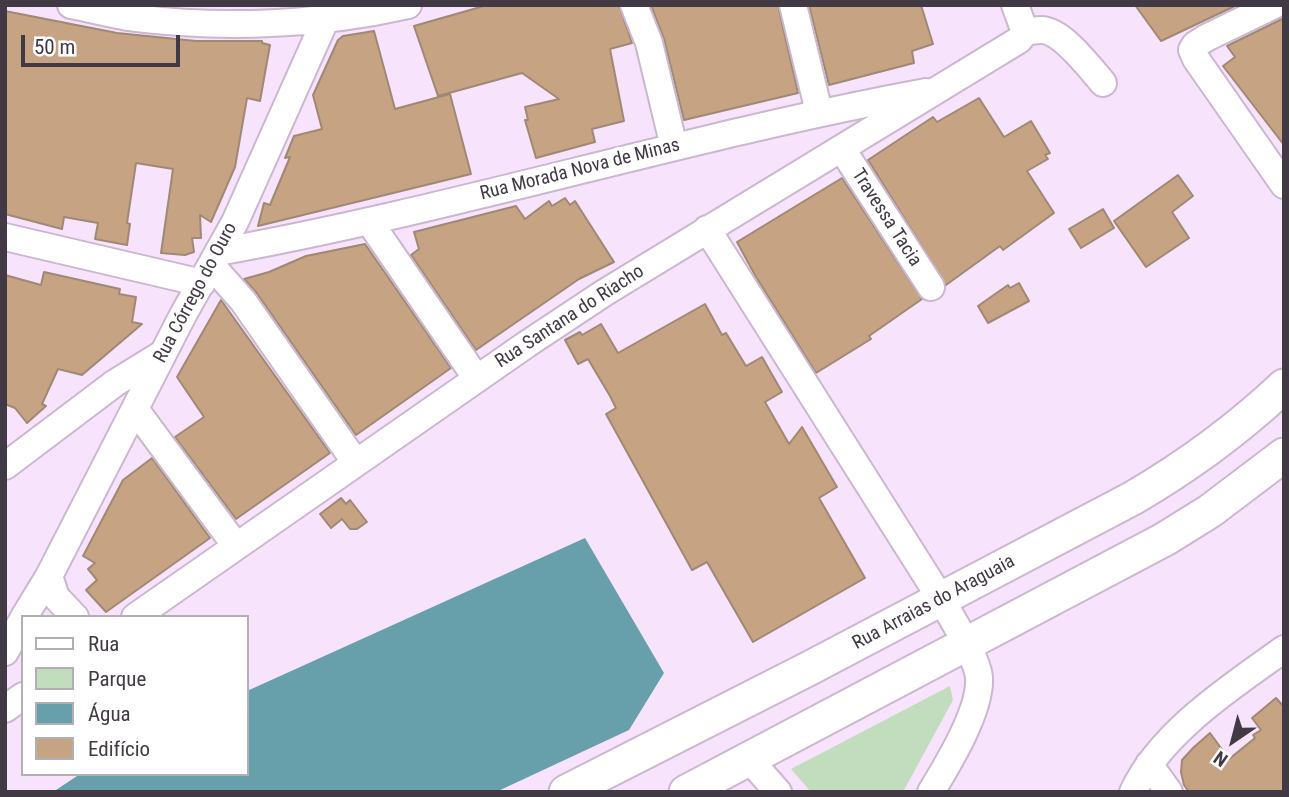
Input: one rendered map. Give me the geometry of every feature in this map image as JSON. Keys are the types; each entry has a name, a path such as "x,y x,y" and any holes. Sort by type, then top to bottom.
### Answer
{"main road":[{"name":"Rua Arraias do Araguaia","path":"566,792 1133,498 1180,470 1249,419 1284,386"},
{"path":"686,792 1166,539 1210,511 1284,455"}],"street":[{"path":"71,5 134,18 210,23 285,22 329,11 373,13 408,5"},
{"path":"634,5 649,43 674,147"},
{"path":"793,5 819,112"},
{"path":"1015,5 1022,36 1043,29 1055,34 1067,43 1103,83"},
{"path":"1274,5 1206,38 1192,50 1284,185"},
{"name":"Rua Córrego do Ouro","path":"26,615 49,576 235,222 329,11"},
{"name":"Rua Santana do Riacho","path":"138,615 604,293 942,89 1022,36"},
{"name":"Rua Morada Nova de Minas","path":"5,237 211,267 369,221 819,112 942,89"},
{"name":"Travessa Tacia","path":"842,149 931,288"},
{"path":"369,221 477,379"},
{"path":"707,229 941,599 966,644 979,677 972,716 931,792"},
{"path":"211,267 243,301 356,463"},
{"path":"5,466 104,390 164,353"},
{"path":"135,409 236,546"},
{"path":"49,576 55,597 73,615"},
{"name":"Rua Córrego do Ouro","path":"5,652 21,623"},
{"path":"1133,792 1168,738 1284,649"},
{"path":"5,709 21,696"},
{"path":"749,759 778,792"},
{"path":"1149,764 1169,792"}],"green space":[{"path":"950,686 953,700 903,792 811,792 791,769"}],"water":[{"path":"585,538 664,673 629,730 496,792 53,792 77,776 248,776 248,691"}],"building":[{"path":"619,5 632,43 610,49 624,121 592,129 595,142 536,158 525,120 528,120 525,107 559,99 522,73 438,96 414,26 484,6"},
{"path":"651,5 778,5 798,93 684,120 664,39"},
{"path":"809,5 921,5 933,44 912,51 914,63 829,85"},
{"path":"1135,5 1237,5 1161,41"},
{"path":"5,11 117,33 196,41 262,41 270,45 260,101 247,98 235,167 211,222 200,215 201,238 192,238 194,252 185,255 161,253 173,169 136,163 127,223 130,224 127,245 95,239 98,223 64,217 62,229 5,214"},
{"path":"1284,18 1284,145 1223,66 1235,57 1227,46"},
{"path":"374,31 395,109 450,94 471,174 258,226 264,203 270,205 290,157 285,158 294,136 322,129 313,95 338,40 343,36"},
{"path":"979,98 1004,137 1031,121 1050,153 1045,155 1048,159 1027,171 1054,213 1003,250 1000,246 946,285 868,160 933,117 937,122"},
{"path":"1178,175 1193,196 1172,212 1189,238 1146,267 1114,221"},
{"path":"842,178 922,299 869,336 871,339 816,373 737,242"},
{"path":"565,198 570,205 575,201 614,262 579,279 476,350 411,255 419,249 414,232 516,206 525,219 549,201 552,206"},
{"path":"1103,209 1114,228 1081,248 1069,229"},
{"path":"365,244 451,368 356,435 256,292 244,279 269,272 306,256"},
{"path":"44,272 120,289 119,294 136,297 132,322 142,324 82,375 58,369 42,404 46,406 27,423 15,408 5,404 5,275 41,285"},
{"path":"1019,283 1029,301 988,323 978,306 1008,285 1010,288"},
{"path":"221,300 330,453 236,519 175,437 204,417 177,377"},
{"path":"705,304 722,335 726,333 746,366 762,357 782,392 765,402 789,444 802,427 837,487 819,498 865,578 753,642 707,562 692,570 606,414 616,408 610,396 588,359 578,364 565,340 580,332 582,335 601,324 618,353"},
{"path":"152,458 210,538 106,612 86,590 97,580 88,569 95,563 83,556 123,480"},
{"path":"341,498 346,504 350,500 367,522 357,529 350,529 342,519 331,528 320,514"},
{"path":"1276,698 1284,707 1284,792 1189,792 1181,772 1182,760 1194,747 1210,733 1229,759 1255,738 1253,735 1261,730 1252,718"}]}
